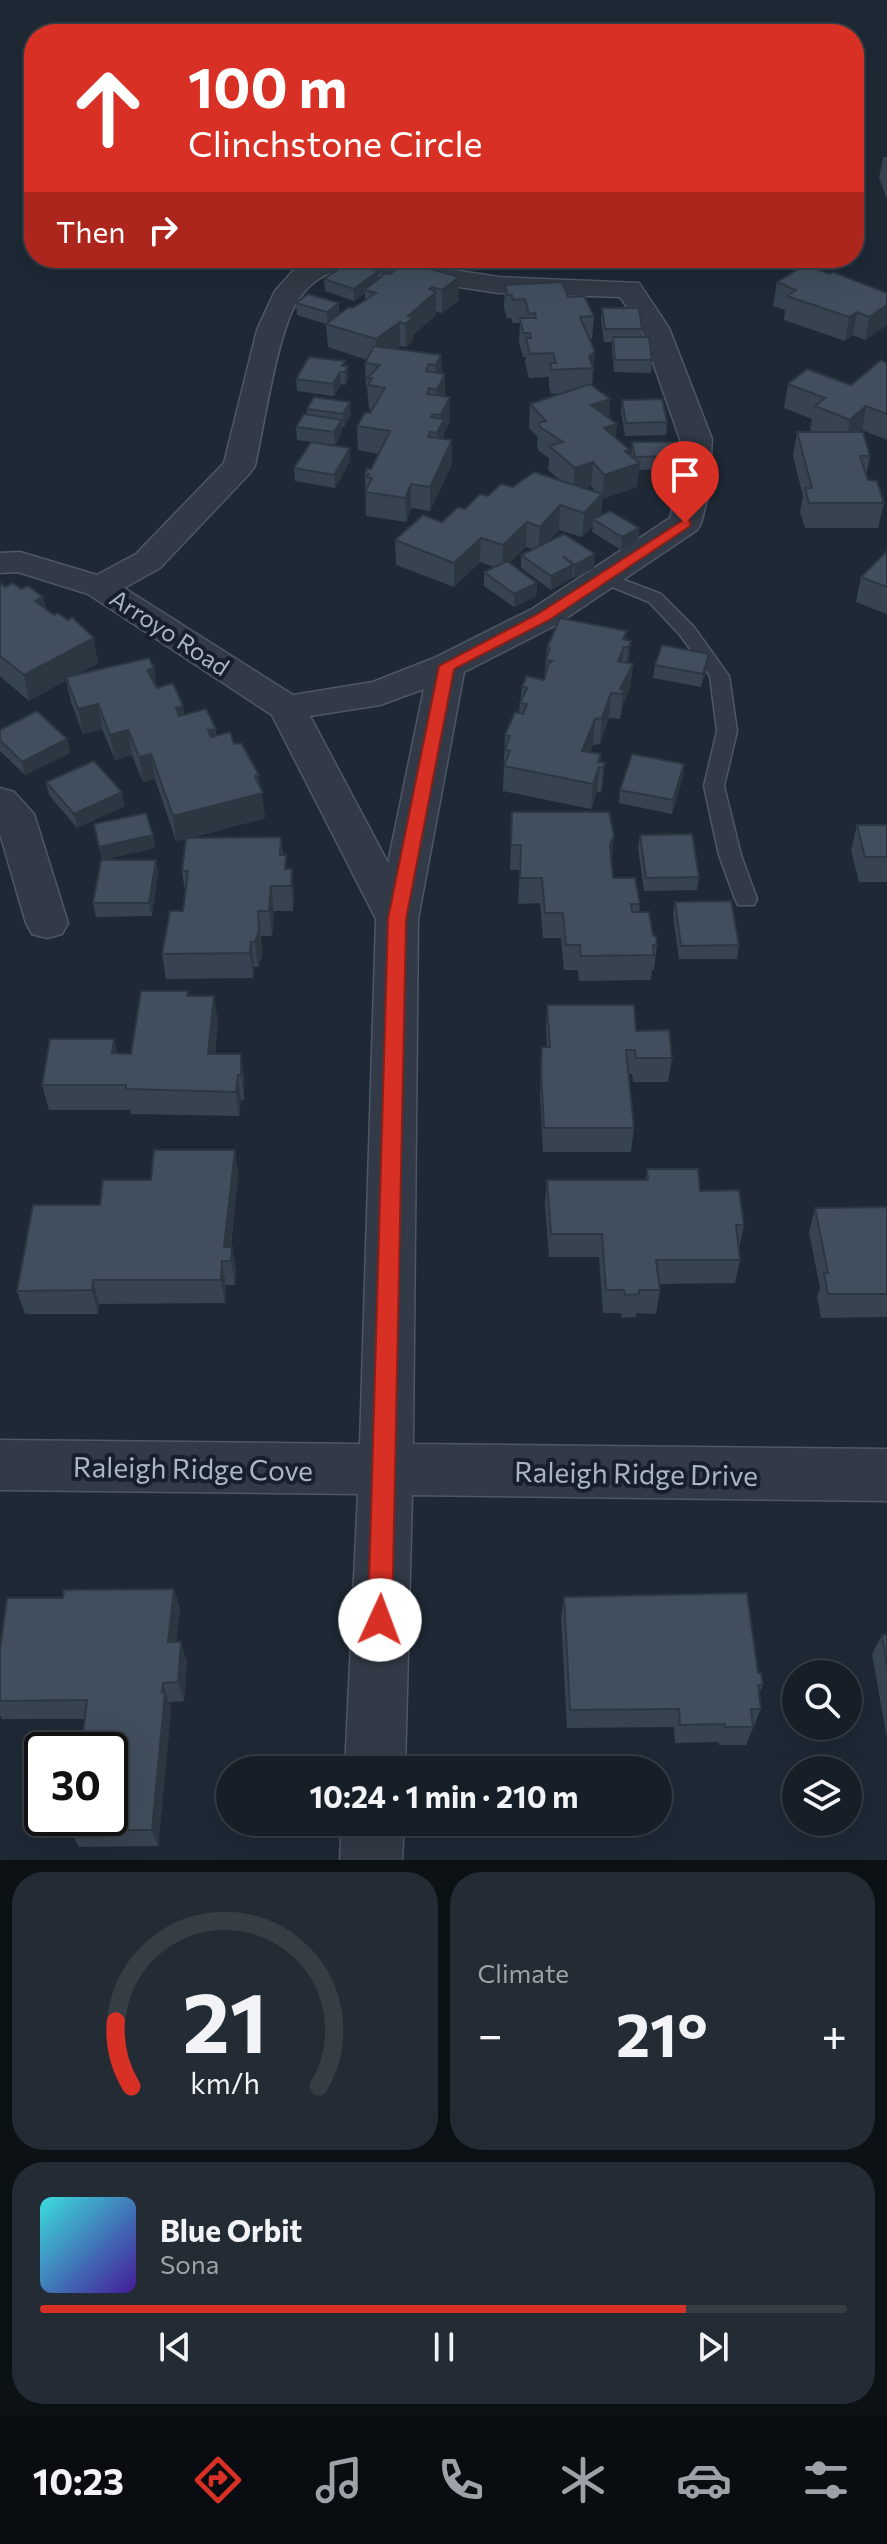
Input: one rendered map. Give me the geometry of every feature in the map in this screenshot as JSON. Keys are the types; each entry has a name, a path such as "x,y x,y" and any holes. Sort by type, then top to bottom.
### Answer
{"street":[{"name":"Arroyo Road","path":"316,268 285,297 271,330 239,466 148,561 100,587 287,708 397,919"},
{"name":"Arroyo Road","path":"386,268 499,285 629,289 655,328 696,439 692,496 685,523 606,578"},
{"path":"0,563 20,562 100,587"},
{"path":"287,708 380,693 447,666 544,617 606,578"},
{"path":"376,1756 386,1470 397,919 447,666"},
{"path":"0,801 14,814 47,923"},
{"name":"Raleigh Ridge Cove","path":"0,1465 386,1470"},
{"name":"Raleigh Ridge Drive","path":"386,1470 887,1475"},
{"path":"371,1860 372,1836"}],"lane":[{"path":"606,578 655,598 687,631 719,676 727,731 714,786 730,855 746,899"}],"building":[{"path":"340,268 378,271 354,289 324,279"},
{"path":"398,268 427,268 459,277 442,290 429,289 436,292 408,316 413,318 405,324 400,322 376,339 326,324 376,293 364,290 386,273 390,274"},
{"path":"800,268 833,272 887,293 887,305 869,317 857,312 849,317 787,296 796,290 777,282"},
{"path":"562,282 568,297 584,296 594,316 580,317 595,352 589,356 593,368 552,370 550,363 556,363 553,353 530,354 526,338 531,338 530,333 523,333 520,318 536,318 535,313 529,314 525,299 513,300 512,295 507,295 505,285"},
{"path":"308,294 339,303 327,312 296,303"},
{"path":"602,308 639,308 642,329 605,329"},
{"path":"613,337 649,337 652,360 615,360"},
{"path":"374,346 441,355 436,365 429,364 426,371 445,374 437,390 429,388 427,394 450,397 441,415 433,414 431,417 444,419 437,433 430,432 428,437 452,440 430,487 411,484 405,498 365,492 372,478 365,474 367,468 371,469 390,431 357,426 365,413 370,413 385,388 368,385 372,378 367,378 380,365 365,363"},
{"path":"309,357 345,361 342,366 348,366 333,384 296,379"},
{"path":"881,360 887,363 887,414 866,406 850,420 815,406 825,398 788,384 807,369 851,385"},
{"path":"590,384 610,399 591,405 617,424 604,428 640,463 604,475 593,462 575,468 549,446 563,442 540,427 538,423 546,421 530,404"},
{"path":"314,397 350,402 343,414 307,409"},
{"path":"662,399 667,422 626,423 622,400"},
{"path":"304,414 342,420 334,432 296,427"},
{"path":"797,432 863,432 870,456 860,456 868,480 877,481 884,503 809,503 805,488 812,488"},
{"path":"311,442 350,448 334,475 294,468"},
{"path":"632,442 676,442 679,456 635,457"},
{"path":"534,472 602,494 584,513 560,505 540,527 527,522 503,545 481,538 454,563 395,540 423,515 442,522 458,507 465,509 480,494 488,496 501,484 513,487"},
{"path":"610,511 639,528 622,537 593,519"},
{"path":"564,534 595,554 575,565 563,556 573,565 551,576 521,555"},
{"path":"887,551 887,587 861,577"},
{"path":"507,561 537,583 514,594 484,572"},
{"path":"0,583 5,587 13,583 21,589 28,586 43,597 35,601 54,615 58,613 68,620 72,617 94,638 24,675 0,656"},
{"path":"560,618 627,631 623,639 631,641 628,647 624,647 618,661 633,664 620,689 624,690 623,694 611,693 602,718 595,719 582,751 601,754 598,762 605,763 603,768 599,767 593,784 504,766 510,751 505,749 510,736 505,735 515,712 523,714 527,704 520,703 527,688 522,686 527,676 544,680 552,661 546,660 550,648 547,648"},
{"path":"662,645 709,654 703,674 655,665"},
{"path":"149,658 154,668 147,670 157,688 173,683 183,706 176,708 179,716 206,709 216,729 208,730 211,737 230,732 234,744 241,743 259,775 255,776 263,793 173,816 151,754 139,757 128,730 110,735 98,704 78,709 66,677"},
{"path":"37,711 67,739 22,762 0,740 0,730"},
{"path":"632,754 684,764 673,800 620,790"},
{"path":"94,761 122,792 74,814 46,782"},
{"path":"512,812 609,812 614,836 610,845 613,878 635,878 640,904 631,904 632,912 649,912 653,936 656,936 654,955 581,956 580,945 566,945 563,913 545,913 542,878 520,878 521,845 511,845"},
{"path":"146,813 153,835 99,847 94,824"},
{"path":"857,825 887,825 887,857 865,857"},
{"path":"692,834 699,877 646,878 640,835"},
{"path":"281,837 280,855 286,855 285,869 292,869 291,886 271,886 269,911 258,911 259,931 255,942 251,942 250,953 162,954 170,911 183,911 188,871 182,871 186,838"},
{"path":"101,860 156,860 149,903 93,903"},
{"path":"731,901 739,945 681,946 675,902"},
{"path":"141,991 188,991 187,996 214,996 208,1054 241,1054 241,1075 238,1075 236,1092 126,1089 126,1085 42,1085 50,1039 114,1039 112,1053 131,1054"},
{"path":"547,1005 634,1005 636,1031 669,1030 672,1058 636,1058 635,1050 626,1050 634,1128 544,1128 541,1071 542,1047 550,1047"},
{"path":"154,1150 235,1150 224,1247 232,1247 231,1261 222,1261 221,1280 93,1280 92,1290 17,1291 33,1205 100,1205 103,1180 151,1180"},
{"path":"647,1169 698,1169 700,1191 739,1190 744,1225 736,1225 740,1260 656,1260 660,1290 639,1290 639,1294 625,1295 624,1290 606,1290 602,1234 551,1234 547,1180 648,1180"},
{"path":"887,1207 887,1294 828,1294 824,1273 828,1273 815,1208"},
{"path":"174,1589 168,1642 181,1642 178,1682 163,1683 162,1693 165,1693 152,1830 128,1830 128,1732 83,1732 87,1700 0,1701 0,1649 7,1598 63,1598 64,1590"},
{"path":"747,1593 758,1673 761,1673 763,1685 758,1685 761,1709 751,1709 753,1727 680,1725 679,1709 570,1710 564,1597"},
{"path":"882,1635 887,1635 887,1665"}],"route":[{"path":"380,1620 397,919 447,666 544,617 685,523"}]}
